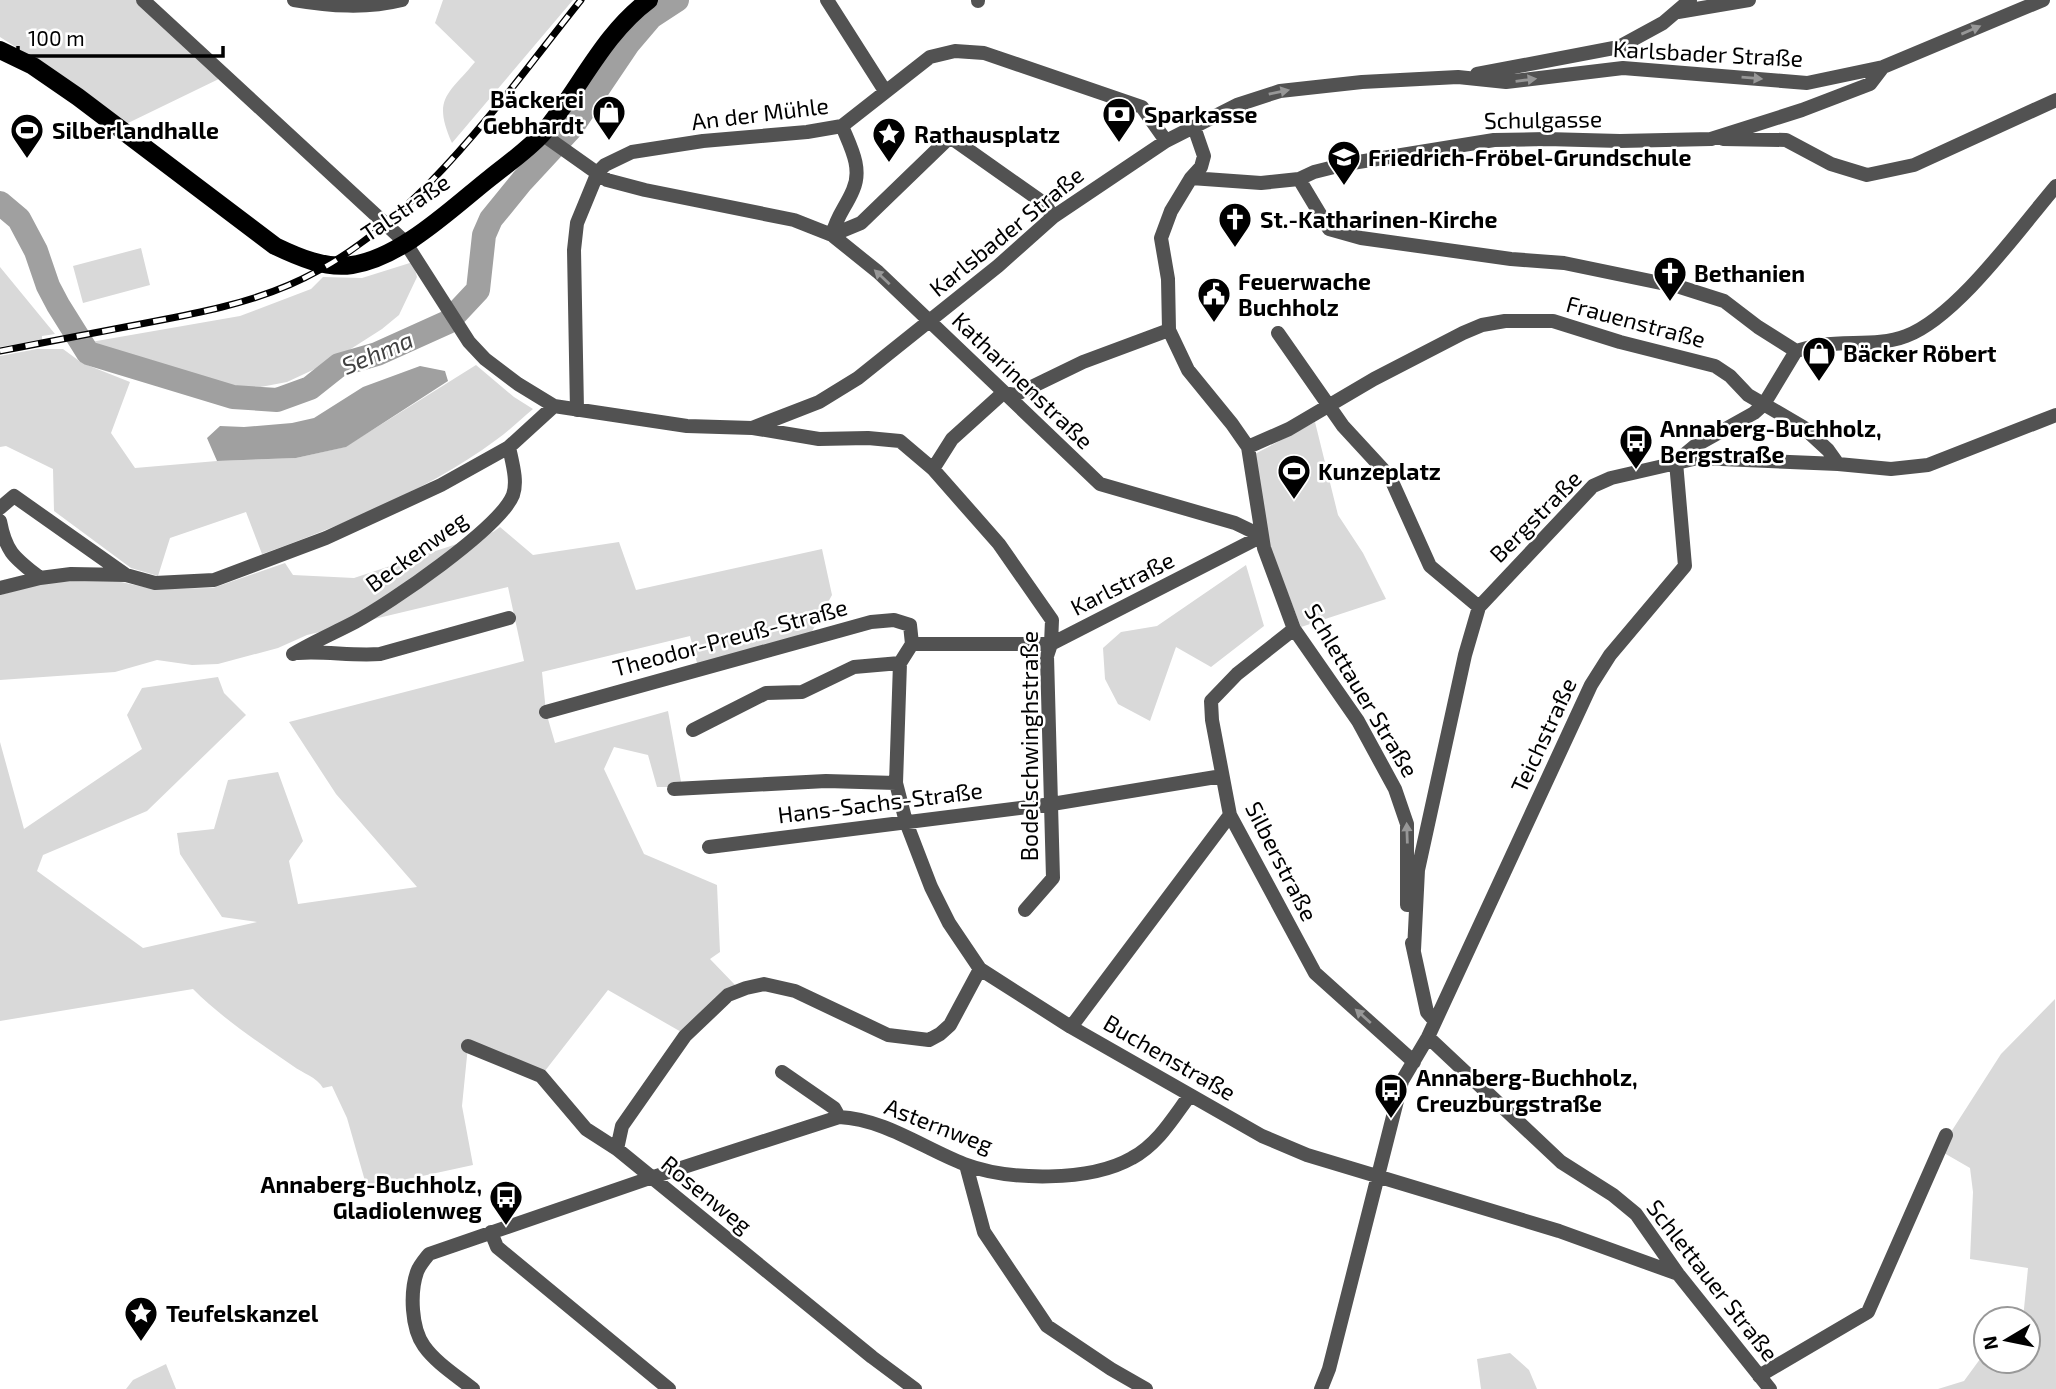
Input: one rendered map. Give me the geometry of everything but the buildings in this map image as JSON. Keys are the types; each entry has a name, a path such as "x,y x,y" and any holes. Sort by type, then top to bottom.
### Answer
{"main road":[{"name":"Talstraße","path":"0,50 33,66 78,97 275,246 293,255 321,263 348,266 369,262 405,242 545,137 606,41 624,20 649,0"}],"street":[{"name":"Karlsbader Straße","path":"143,0 405,242 469,342 503,374 554,406 687,426 752,428 819,402 858,378 930,322 1053,217 1166,141 1237,105 1280,90 1362,82 1458,78 1506,82 1623,68 1807,83 1883,67 2043,0"},
{"path":"294,0 346,6 385,4 402,0"},
{"path":"827,0 885,91"},
{"path":"1458,78 1619,47 1678,12 1690,0"},
{"path":"1678,12 1749,0"},
{"name":"An der Mühle","path":"598,172 605,165 632,152 842,126 930,57 955,51 984,53 1142,107 1166,141"},
{"name":"Schulgasse","path":"1191,178 1261,183 1299,179 1314,172 1346,164 1494,140 1711,139 1802,110 1870,83 1883,67"},
{"path":"1711,139 1786,140 1831,164 1867,175 1914,165 2056,100"},
{"path":"832,235 837,216 853,190 857,172 855,155 842,126"},
{"name":"Schlettauer Straße","path":"1194,127 1204,156 1201,167 1171,211 1161,238 1168,279 1169,330 1188,370 1248,447 1262,536 1294,629 1358,721 1395,789 1407,824 1407,914 1427,1012 1435,1021"},
{"name":"Katharinenstraße","path":"545,137 607,180 794,220 832,235 878,272 1100,484 1235,523 1262,536"},
{"path":"832,235 861,223 950,137 1045,204 1053,217"},
{"path":"578,410 574,250 577,223 598,172"},
{"path":"1299,179 1329,229 1361,238 1600,269 1679,287 1724,300 1758,327 1796,351"},
{"path":"1676,461 1695,446 1765,404 1796,351 1820,345 1874,342 1906,336 1927,325 1964,295 2056,186"},
{"name":"Frauenstraße","path":"1248,447 1289,429 1374,379 1462,333 1482,325 1553,321 1620,342 1715,366 1730,376 1748,395 1803,427 1828,450 1838,464"},
{"path":"933,469 952,439 1003,393 1015,395 1083,362 1169,330"},
{"path":"1279,333 1343,426 1390,477 1430,566 1479,607"},
{"path":"0,588 71,574 126,575 155,583 214,580 326,538 441,485 509,447 554,406"},
{"name":"Bergstraße","path":"1414,950 1418,870 1465,655 1479,607 1593,486 1611,478 1698,458 1891,469 1928,465 2056,415"},
{"name":"Bodelschwinghstraße","path":"752,428 819,439 868,438 900,441 933,469 999,544 1052,620 1051,644 1047,656 1053,878 1025,910"},
{"name":"Beckenweg","path":"509,447 515,474 513,494 497,519 448,560 356,621 293,654 323,651 360,656 380,653 509,618"},
{"name":"Teichstraße","path":"1321,1389 1329,1369 1402,1082 1428,1037 1591,685 1610,655 1685,566 1676,461"},
{"path":"0,508 14,496 126,575"},
{"path":"0,521 3,537 12,556 40,578"},
{"name":"Karlstraße","path":"912,644 1051,644 1262,536"},
{"name":"Theodor-Preuß-Straße","path":"546,712 871,622 894,620 909,625 912,644"},
{"name":"Silberstraße","path":"1294,629 1237,674 1211,701 1212,720 1230,815 1315,973 1413,1062"},
{"path":"693,730 766,693 802,692 854,667 900,663 912,644"},
{"name":"Buchenstraße","path":"900,663 896,783 906,822 931,887 949,923 980,969 1071,1027 1262,1136 1307,1155 1559,1231 1678,1274"},
{"name":"Hans-Sachs-Straße","path":"709,847 1052,804 1222,776"},
{"path":"674,789 826,781 896,783"},
{"path":"1071,1027 1230,815"},
{"path":"617,1149 622,1126 685,1036 728,995 764,985 795,990 888,1035 929,1040 950,1025 980,969"},
{"name":"Schlettauer Straße","path":"1428,1037 1561,1162 1613,1195 1636,1214 1678,1274 1770,1389"},
{"name":"Rosenweg","path":"468,1046 541,1076 586,1129 617,1149 915,1389"},
{"path":"473,1389 424,1345 415,1323 417,1271 429,1254 839,1117 834,1108 782,1072"},
{"name":"Asternweg","path":"839,1117 860,1118 966,1165 1029,1177 1102,1171 1133,1157 1161,1135 1190,1095"},
{"path":"1759,1376 1868,1312 1946,1135"},
{"path":"966,1165 984,1232 1047,1326 1146,1389"},
{"path":"491,1232 497,1247 669,1389"}],"shaded area":[{"path":"0,0 143,0 225,76 126,124 86,92 0,37"},
{"path":"443,0 573,0 452,143 443,116 443,106 451,90 475,62 435,23"},
{"path":"141,248 150,285 83,303 73,266"},
{"path":"413,262 417,277 399,315 332,361 287,382 234,392 90,349 85,343 240,316 311,289 323,277 362,278"},
{"path":"0,267 55,334 42,336 42,340 0,347"},
{"path":"37,349 63,349 82,363 130,382 111,433 135,468 296,458 345,447 476,365 514,397 533,409 470,458 413,491 353,519 262,554 246,512 170,538 158,576 131,568 54,511 53,469 6,446 0,447 0,356"},
{"path":"420,366 445,371 448,381 346,447 296,458 217,461 207,438 220,426 292,423 314,418 363,387"},
{"path":"1315,422 1338,515 1363,553 1386,599 1301,627 1265,535 1253,455"},
{"path":"500,527 533,555 619,542 636,590 822,549 832,595 810,635 698,667 690,636 542,672 546,712 555,743 668,711 682,787 657,787 648,755 614,747 604,769 644,854 717,885 720,952 710,959 737,987 683,1033 608,990 541,1076 468,1046 462,1106 473,1165 367,1188 347,1118 332,1086 323,1088 313,1078 229,1020 193,989 0,1021 0,742 24,829 142,749 127,715 142,688 218,677 224,693 246,715 147,811 43,855 37,871 143,948 257,922 222,917 180,854 177,833 214,829 228,780 278,772 303,841 289,861 298,904 417,887 336,794 289,722 524,661 508,587 307,635 278,648 218,664 192,665 157,660 115,672 0,680 0,595 39,584 71,581 121,582 153,589 213,588 285,563 293,575 354,578 493,532"},
{"path":"1246,565 1264,626 1211,667 1176,647 1150,721 1118,704 1105,679 1103,648 1121,632 1157,626"},
{"path":"2055,999 2056,1389 1938,1389 1964,1381 1972,1370 1972,1375 2042,1375 2042,1305 2024,1305 2028,1268 1970,1259 1973,1192 1970,1168 1944,1153 1951,1132 2001,1054"},
{"path":"1510,1353 1529,1370 1537,1389 1481,1389 1477,1359"},
{"path":"166,1364 176,1389 126,1389 133,1380"}],"waterway":[{"name":"Sehma","path":"0,203 19,219 36,251 48,286 88,353 233,397 277,400 310,388 339,365 377,354 448,322 478,290 484,235 491,219 572,127 628,44 651,17 677,0"}],"railway":[{"path":"0,351 238,303 289,285 333,262 375,233 414,199 450,161 581,0"}],"place":[{"name":"Bäckerei Gebhardt","path":"609,142"},
{"name":"Sparkasse","path":"1119,144"},
{"name":"Silberlandhalle","path":"27,160"},
{"name":"Rathausplatz","path":"889,164"},
{"name":"Friedrich-Fröbel-Grundschule","path":"1344,187"},
{"name":"St.-Katharinen-Kirche","path":"1235,249"},
{"name":"Bethanien","path":"1670,303"},
{"name":"Feuerwache Buchholz","path":"1214,324"},
{"name":"Bäcker Röbert","path":"1819,383"},
{"name":"Annaberg-Buchholz, Bergstraße","path":"1636,471"},
{"name":"Kunzeplatz","path":"1294,501"},
{"name":"Annaberg-Buchholz, Creuzburgstraße","path":"1391,1120"},
{"name":"Annaberg-Buchholz, Gladiolenweg","path":"506,1227"},
{"name":"Teufelskanzel","path":"141,1343"}]}
